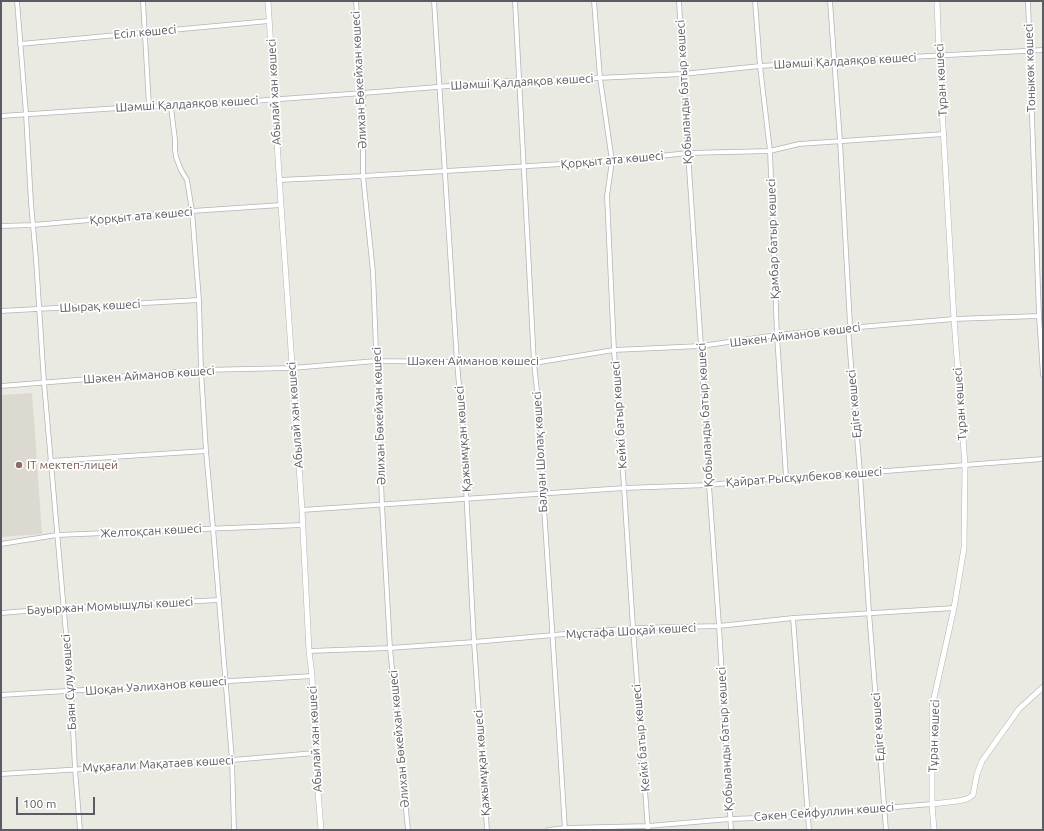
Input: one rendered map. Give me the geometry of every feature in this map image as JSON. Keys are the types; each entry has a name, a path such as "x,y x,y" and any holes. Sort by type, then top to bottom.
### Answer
{"street":[{"name":"Баян Сұлу көшесі","path":"18,1 36,259 38,309 71,691 80,830"},
{"path":"143,1 149,106"},
{"name":"Абылай хан көшесі","path":"268,1 302,510 315,753 321,830"},
{"name":"Әлихан Бөкейхан көшесі","path":"356,1 363,93 363,176 373,272 382,505 390,648 408,830"},
{"name":"Қажымұқан көшесі","path":"434,1 457,362 463,431 474,642 487,830"},
{"name":"Балуан Шолақ көшесі","path":"515,1 534,363 541,427 543,494 565,829"},
{"name":"Кейкі батыр көшесі","path":"594,1 600,78 612,161 608,196 614,350 632,628 648,828"},
{"name":"Қобыланды батыр көшесі","path":"679,1 731,830"},
{"name":"Қамбар батыр көшесі","path":"755,1 760,66 770,151 777,335 786,476"},
{"name":"Едіге көшесі","path":"830,1 840,140 850,326 848,328 886,830"},
{"name":"Тұран көшесі","path":"934,830 932,804 932,707 954,608 964,548 965,465 954,320 937,1"},
{"name":"Тоныкөк көшесі","path":"1028,1 1039,316 1043,375"},
{"name":"Есіл көшесі","path":"20,44 269,21"},
{"name":"Шәмші Қалдаяқов көшесі","path":"1,116 149,106 171,107 510,81 520,82 683,74 760,66 834,61 1043,50"},
{"path":"171,107 175,149 181,170 187,180 192,211 199,300 201,370 206,451 232,760 234,830"},
{"name":"Қорқыт ата көшесі","path":"279,180 612,161 688,153 770,151 799,144 944,134"},
{"name":"Қорқыт ата көшесі","path":"1,226 33,225 281,205"},
{"name":"Шырақ көшесі","path":"1,311 199,300"},
{"name":"Шәкен Айманов көшесі","path":"1,386 201,370 292,368 376,361 534,363 614,350 701,346 777,335 848,328 954,320 1039,316"},
{"path":"50,461 206,451"},
{"name":"Қайрат Рысқұлбеков көшесі","path":"302,510 624,488 709,485 786,476 860,473 1043,459"},
{"name":"Желтоқсан көшесі","path":"1,544 57,535 302,525"},
{"name":"Бауыржан Момышұлы көшесі","path":"1,613 63,608 219,600"},
{"name":"Мұстафа Шоқай көшесі","path":"309,651 390,648 553,636 632,628 719,626 869,612 954,608"},
{"path":"793,618 809,830"},
{"name":"Шоқан Уәлиханов көшесі","path":"1,695 312,676"},
{"path":"932,804 958,801 967,799 973,795 977,774 982,761 1019,709 1043,687"},
{"name":"Мұқағали Мақатаев көшесі","path":"1,774 232,760 315,753"},
{"name":"Сәкен Сейфуллин көшесі","path":"548,830 648,828 730,819 808,816 932,804"}],"shaded area":[{"name":"IT мектеп-лицей","path":"32,393 42,534 1,537 1,395"}],"place":[{"name":"IT мектеп-лицей","path":"19,465"}]}
